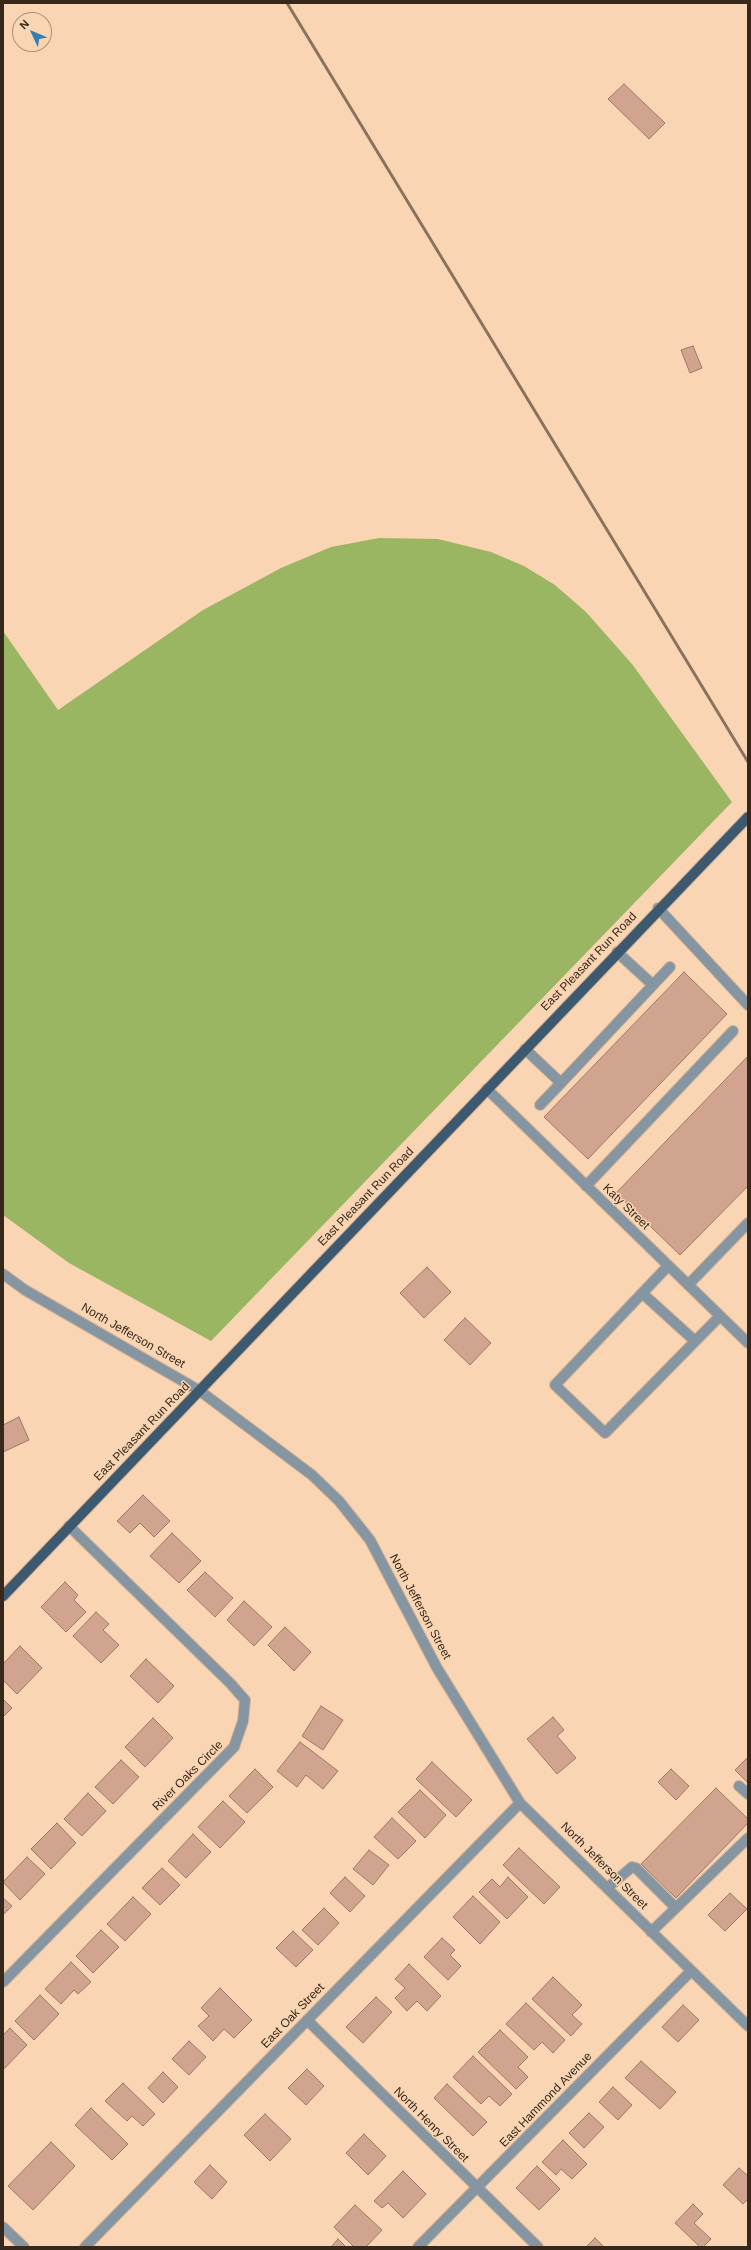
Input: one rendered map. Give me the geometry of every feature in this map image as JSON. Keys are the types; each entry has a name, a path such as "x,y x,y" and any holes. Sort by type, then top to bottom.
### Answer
{"main road":[{"name":"East Pleasant Run Road","path":"3,1596 200,1391 658,908 748,817"}],"street":[{"path":"658,908 748,1004"},
{"path":"617,952 653,985"},
{"path":"540,1105 670,967"},
{"path":"586,1186 733,1031"},
{"path":"525,1049 561,1083"},
{"name":"Katy Street","path":"487,1089 748,1343"},
{"path":"688,1285 748,1223"},
{"path":"668,1266 555,1385 605,1433 720,1316"},
{"name":"North Jefferson Street","path":"3,1274 25,1290 200,1391 312,1475 339,1501 370,1540 437,1668 520,1803 748,2026"},
{"path":"642,1293 695,1341"},
{"name":"River Oaks Circle","path":"3,1982 234,1747 243,1721 245,1700 69,1526"},
{"path":"739,1786 748,1794"},
{"name":"East Oak Street","path":"85,2247 520,1803"},
{"path":"651,1932 747,1841"},
{"path":"607,1888 632,1867 636,1868 676,1908"},
{"name":"East Hammond Avenue","path":"418,2247 691,1971"},
{"name":"North Henry Street","path":"307,2020 477,2189 538,2247"},
{"path":"3,2227 24,2247"}],"green space":[{"path":"379,538 438,539 491,552 524,566 555,585 586,612 632,664 732,802 211,1341 69,1263 3,1215 3,631 58,710 203,610 281,568 331,547"}],"building":[{"path":"624,84 665,123 649,139 608,99"},
{"path":"693,346 702,368 690,373 681,350"},
{"path":"684,972 727,1014 588,1159 544,1117"},
{"path":"748,1056 748,1186 680,1255 616,1193"},
{"path":"427,1267 451,1292 424,1318 400,1293"},
{"path":"465,1318 491,1343 470,1365 444,1340"},
{"path":"19,1417 29,1440 3,1452 3,1425"},
{"path":"143,1495 170,1521 154,1537 140,1523 130,1533 117,1521"},
{"path":"172,1533 201,1561 179,1583 150,1556"},
{"path":"205,1572 233,1598 215,1617 187,1590"},
{"path":"65,1582 78,1595 74,1600 86,1612 66,1632 41,1607"},
{"path":"244,1601 272,1627 254,1646 227,1620"},
{"path":"96,1612 109,1624 103,1630 119,1645 101,1663 73,1636"},
{"path":"285,1627 311,1652 294,1671 268,1645"},
{"path":"20,1646 42,1668 17,1694 3,1680 3,1664"},
{"path":"146,1659 174,1686 158,1703 130,1676"},
{"path":"3,1699 12,1708 3,1717"},
{"path":"321,1706 343,1720 323,1750 302,1736"},
{"path":"553,1717 564,1730 557,1736 576,1758 557,1774 527,1739"},
{"path":"153,1718 173,1738 145,1767 125,1747"},
{"path":"300,1742 338,1771 323,1789 306,1775 297,1787 277,1771"},
{"path":"748,1757 748,1783 735,1770"},
{"path":"121,1760 139,1777 113,1804 95,1787"},
{"path":"432,1762 472,1800 456,1817 416,1779"},
{"path":"255,1769 273,1787 247,1813 229,1796"},
{"path":"671,1769 689,1786 676,1800 658,1782"},
{"path":"716,1788 748,1819 748,1823 676,1898 641,1864"},
{"path":"420,1790 446,1815 425,1838 398,1812"},
{"path":"88,1793 106,1811 82,1836 64,1819"},
{"path":"223,1801 245,1822 220,1848 198,1827"},
{"path":"392,1818 416,1841 398,1859 374,1837"},
{"path":"57,1823 76,1843 51,1869 31,1849"},
{"path":"193,1834 211,1852 186,1878 168,1861"},
{"path":"519,1848 560,1887 544,1904 503,1865"},
{"path":"369,1850 389,1865 373,1885 353,1869"},
{"path":"27,1857 45,1874 20,1900 3,1882"},
{"path":"162,1868 180,1885 160,1905 142,1888"},
{"path":"345,1877 365,1896 350,1912 330,1893"},
{"path":"508,1877 528,1897 507,1919 479,1892 492,1879 500,1887"},
{"path":"730,1893 747,1909 725,1931 708,1915"},
{"path":"473,1896 500,1922 480,1944 453,1917"},
{"path":"133,1897 151,1914 125,1941 107,1924"},
{"path":"3,1898 12,1906 3,1915"},
{"path":"324,1908 339,1923 318,1945 302,1930"},
{"path":"101,1930 119,1947 93,1973 76,1956"},
{"path":"293,1931 313,1950 296,1967 276,1948"},
{"path":"442,1938 455,1950 450,1955 461,1966 448,1980 424,1957"},
{"path":"71,1962 91,1982 78,1994 74,1990 61,2004 45,1989"},
{"path":"409,1964 441,1996 427,2011 417,2001 407,2011 395,1998 405,1988 395,1979"},
{"path":"553,1977 582,2005 572,2015 582,2024 571,2036 532,1999"},
{"path":"220,1988 252,2020 234,2038 224,2029 213,2041 198,2026 209,2016 201,2008"},
{"path":"40,1995 59,2014 34,2040 15,2021"},
{"path":"376,1997 392,2012 363,2043 346,2027"},
{"path":"526,2003 565,2040 553,2053 542,2042 534,2050 506,2024"},
{"path":"683,2005 699,2020 678,2042 662,2027"},
{"path":"10,2028 27,2045 3,2070 3,2035"},
{"path":"500,2030 528,2057 518,2067 528,2077 516,2089 478,2052"},
{"path":"189,2041 206,2057 189,2075 172,2059"},
{"path":"473,2056 512,2094 500,2106 489,2096 481,2104 453,2077"},
{"path":"641,2061 676,2092 660,2109 625,2078"},
{"path":"307,2069 324,2086 306,2105 288,2088"},
{"path":"163,2072 178,2087 163,2103 148,2088"},
{"path":"123,2083 155,2114 143,2126 132,2116 127,2121 105,2101"},
{"path":"447,2084 487,2122 473,2136 434,2098"},
{"path":"613,2087 632,2105 618,2120 599,2102"},
{"path":"91,2108 128,2144 112,2160 75,2125"},
{"path":"589,2113 604,2127 584,2148 569,2133"},
{"path":"265,2114 291,2139 270,2161 244,2135"},
{"path":"364,2134 386,2156 368,2175 346,2153"},
{"path":"563,2140 587,2164 572,2179 561,2169 556,2175 542,2162"},
{"path":"51,2142 75,2166 33,2210 8,2186"},
{"path":"210,2165 227,2182 212,2199 194,2182"},
{"path":"537,2166 560,2189 539,2210 516,2188"},
{"path":"739,2168 748,2176 748,2199 743,2204 723,2185"},
{"path":"403,2171 426,2194 403,2218 388,2203 382,2208 374,2201"},
{"path":"693,2204 703,2214 694,2223 711,2239 703,2247 700,2247 675,2223"},
{"path":"355,2205 382,2230 366,2247 354,2247 334,2227"},
{"path":"595,2238 604,2247 586,2247"},
{"path":"338,2239 346,2247 331,2247"}],"railway":[{"path":"287,3 748,762"}]}
